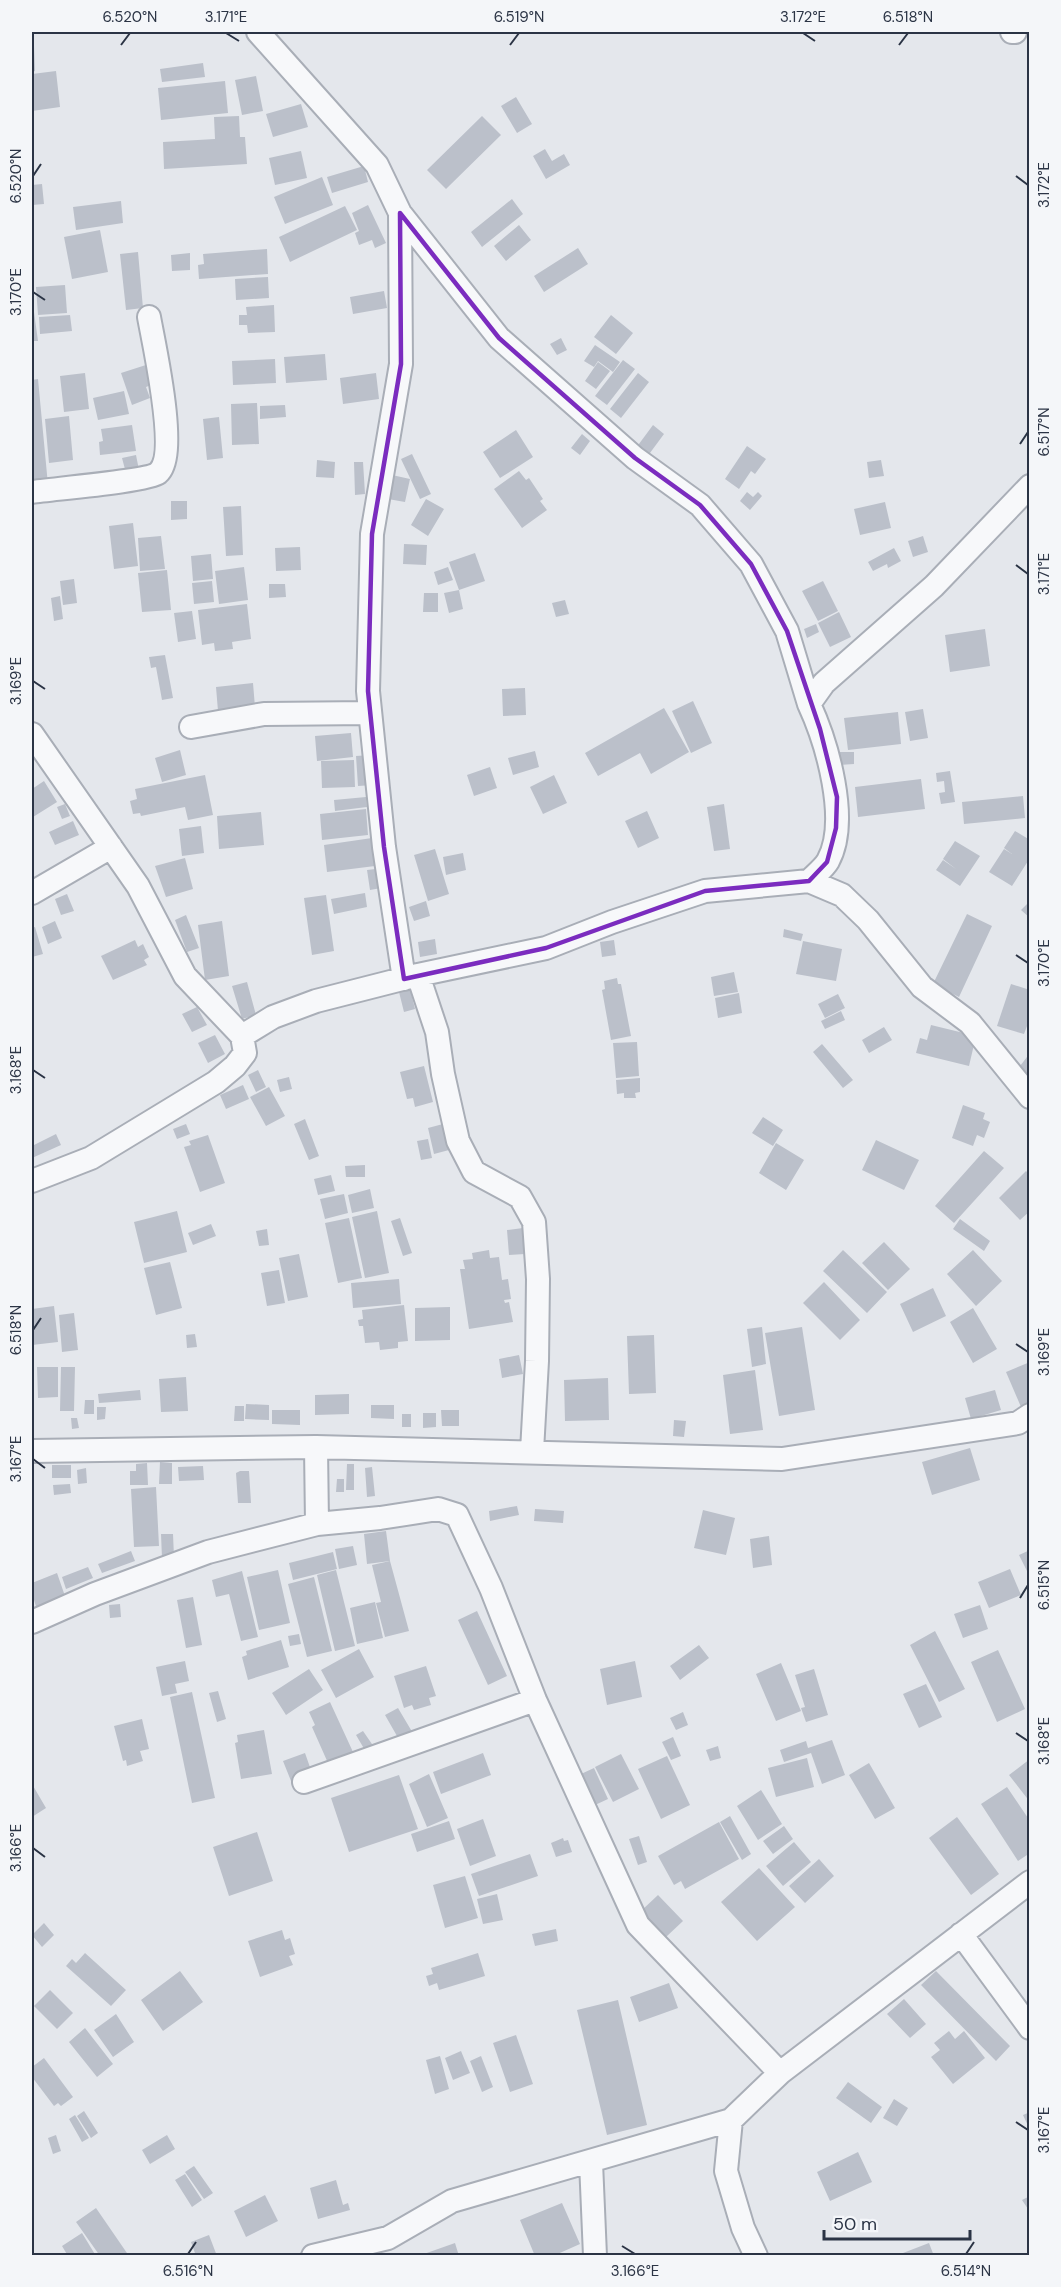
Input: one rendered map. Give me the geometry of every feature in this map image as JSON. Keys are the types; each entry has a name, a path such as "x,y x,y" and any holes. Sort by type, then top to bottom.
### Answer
{"street":[{"path":"258,32 377,165 400,213 499,338 634,458 700,505 751,564 787,631 809,704 820,729 837,797 833,847 827,862 809,881"},
{"path":"400,213 401,364 372,534 368,691 384,848 411,977 437,1032 443,1074 458,1141 474,1172 520,1197 534,1222 538,1279 532,1451"},
{"path":"32,492 156,475 165,465 167,446 163,396 149,317"},
{"path":"809,704 824,683 934,586 1029,486"},
{"path":"191,727 264,714 370,712"},
{"path":"32,734 138,886 185,976 242,1036 245,1053 216,1082 91,1158 32,1181"},
{"path":"32,893 111,847"},
{"path":"242,1036 273,1017 316,1000 546,948 612,922 705,891 809,881 842,895 868,920 922,987 970,1023 1029,1097"},
{"path":"32,1451 316,1447 782,1459 1018,1423 1029,1415"},
{"path":"316,1447 317,1524"},
{"path":"32,1622 95,1594 208,1552 317,1524 381,1518 438,1509 457,1515 491,1588 536,1700 638,1925 780,2073"},
{"path":"304,1782 536,1700"},
{"path":"313,2256 388,2238 452,2201 731,2120 780,2073 1029,1882"},
{"path":"961,1934 1029,2028"},
{"path":"731,2120 726,2171 743,2228 756,2256"},
{"path":"591,2162 595,2256"}],"highlighted area":[{"path":"400,213 499,338 635,458 700,505 751,564 787,631 820,729 837,797 836,828 827,862 809,881 705,891 546,948 404,979 384,847 368,691 372,534 401,364"}],"building":[{"path":"32,46 34,46 35,71 32,72"},
{"path":"203,63 205,77 162,82 160,69"},
{"path":"56,71 60,107 32,111 32,74"},
{"path":"256,76 263,111 242,115 235,80"},
{"path":"225,81 228,113 161,120 158,88"},
{"path":"516,97 532,124 517,133 501,106"},
{"path":"301,104 308,127 273,137 266,114"},
{"path":"239,116 240,137 245,137 247,164 164,169 163,142 215,139 214,117"},
{"path":"482,116 501,135 446,189 427,170"},
{"path":"545,149 552,161 564,154 570,165 546,179 533,156"},
{"path":"301,151 307,178 275,185 269,158"},
{"path":"364,166 368,182 332,193 327,177"},
{"path":"322,177 333,205 285,224 274,197"},
{"path":"42,184 44,204 32,205 32,185"},
{"path":"512,199 523,214 482,247 471,232"},
{"path":"121,201 123,223 76,230 73,207"},
{"path":"368,205 386,243 375,248 372,240 359,245 355,233 359,231 352,213"},
{"path":"345,206 357,230 290,262 279,237"},
{"path":"519,225 531,240 506,261 494,246"},
{"path":"100,230 108,272 72,279 64,237"},
{"path":"578,248 588,264 544,292 534,276"},
{"path":"267,249 268,274 199,279 198,265 204,264 203,254"},
{"path":"138,252 143,308 126,310 120,254"},
{"path":"190,253 190,270 172,271 171,255"},
{"path":"268,277 269,298 236,300 235,279"},
{"path":"65,285 67,313 38,315 36,287"},
{"path":"384,291 387,308 353,314 350,297"},
{"path":"274,305 275,332 248,333 247,325 239,325 239,315 247,315 246,307"},
{"path":"34,312 38,341 32,341 32,313"},
{"path":"70,315 72,331 40,334 39,317"},
{"path":"611,315 633,333 616,354 594,337"},
{"path":"561,338 567,350 557,355 550,344"},
{"path":"595,345 620,362 613,372 598,361 594,367 584,361"},
{"path":"325,354 327,380 286,383 284,357"},
{"path":"275,359 276,383 233,385 232,361"},
{"path":"623,360 635,369 607,405 595,396"},
{"path":"598,362 610,371 596,389 585,381"},
{"path":"149,364 156,383 146,387 150,398 132,405 121,373"},
{"path":"85,373 89,409 64,412 60,376"},
{"path":"376,373 379,399 343,404 340,378"},
{"path":"638,373 649,382 621,418 610,409"},
{"path":"38,379 48,485 32,487 32,380"},
{"path":"124,391 129,414 98,420 93,398"},
{"path":"257,403 259,444 232,445 231,404"},
{"path":"285,405 286,417 260,419 260,406"},
{"path":"69,416 73,460 49,463 45,419"},
{"path":"219,417 223,458 207,460 203,419"},
{"path":"132,425 136,451 100,455 99,442 103,441 101,429"},
{"path":"653,425 664,434 647,457 636,448"},
{"path":"516,430 533,457 500,478 483,452"},
{"path":"582,434 590,441 580,455 571,448"},
{"path":"747,446 766,459 755,474 751,471 739,489 725,479"},
{"path":"412,454 431,494 420,499 401,459"},
{"path":"136,455 139,470 126,473 122,458"},
{"path":"317,460 335,462 334,478 316,477"},
{"path":"881,460 884,476 869,478 867,462"},
{"path":"354,462 363,462 365,494 355,495"},
{"path":"519,471 526,480 529,478 543,499 540,501 547,510 522,528 494,489"},
{"path":"392,475 410,479 405,502 388,499"},
{"path":"747,492 753,497 758,492 762,496 750,510 740,501"},
{"path":"426,499 444,509 428,536 411,525"},
{"path":"171,501 187,501 187,519 171,520"},
{"path":"885,502 891,528 860,535 854,509"},
{"path":"241,506 243,555 226,556 223,507"},
{"path":"133,523 138,566 114,569 109,526"},
{"path":"161,536 165,569 140,571 138,538"},
{"path":"923,536 928,552 913,557 908,541"},
{"path":"404,544 427,545 426,565 403,564"},
{"path":"300,547 301,570 276,571 275,548"},
{"path":"894,548 901,561 888,568 887,564 873,571 868,562"},
{"path":"475,553 485,581 459,590 449,562"},
{"path":"211,554 213,579 193,581 191,556"},
{"path":"244,567 248,600 219,604 215,571"},
{"path":"448,567 453,580 438,585 434,572"},
{"path":"167,570 171,610 142,612 138,573"},
{"path":"74,579 77,603 63,605 60,581"},
{"path":"212,581 214,602 194,604 192,583"},
{"path":"823,581 838,611 818,621 802,591"},
{"path":"269,584 285,584 286,597 269,598"},
{"path":"459,590 463,609 449,613 444,593"},
{"path":"424,593 438,593 438,612 423,612"},
{"path":"60,596 63,619 54,621 51,598"},
{"path":"565,600 569,614 556,617 552,603"},
{"path":"247,604 251,639 232,642 233,649 215,651 214,643 202,645 198,610"},
{"path":"192,611 196,639 178,642 174,613"},
{"path":"839,612 851,637 830,647 818,623"},
{"path":"816,624 819,632 807,638 804,629"},
{"path":"985,629 990,666 950,672 945,635"},
{"path":"165,655 173,698 162,700 156,667 151,668 149,657"},
{"path":"253,683 255,707 218,711 216,687"},
{"path":"525,688 526,715 503,716 502,689"},
{"path":"693,701 712,743 691,753 672,711"},
{"path":"664,708 689,752 651,774 640,753 598,776 585,753"},
{"path":"923,709 928,738 910,741 905,712"},
{"path":"898,712 901,744 848,750 844,718"},
{"path":"351,733 353,757 317,761 315,736"},
{"path":"180,750 186,775 162,782 155,758"},
{"path":"535,751 539,767 513,775 508,758"},
{"path":"839,752 854,752 854,764 839,765"},
{"path":"371,755 374,785 358,786 356,756"},
{"path":"354,760 355,787 322,788 321,761"},
{"path":"490,767 497,788 474,796 467,775"},
{"path":"950,771 955,802 941,804 939,793 945,792 944,781 937,782 936,773"},
{"path":"205,775 213,815 188,820 185,807 141,816 140,813 133,814 130,801 137,799 135,789"},
{"path":"554,775 567,803 543,814 530,787"},
{"path":"921,779 925,809 858,817 855,787"},
{"path":"44,781 57,802 33,817 32,789"},
{"path":"1023,796 1025,818 964,824 962,802"},
{"path":"366,797 367,807 335,811 334,800"},
{"path":"65,804 70,816 62,819 57,807"},
{"path":"724,804 730,849 714,851 707,807"},
{"path":"366,809 368,835 322,840 320,814"},
{"path":"647,811 659,838 638,848 625,821"},
{"path":"261,812 264,845 219,849 217,816"},
{"path":"73,821 79,835 55,845 49,832"},
{"path":"201,826 204,853 182,856 179,829"},
{"path":"1015,831 1030,840 1027,850 1030,852 1030,858 1012,886 989,872 1004,849 1012,854 1004,848"},
{"path":"372,838 375,866 327,872 324,845"},
{"path":"955,841 980,856 960,886 936,870 943,860 956,869 943,859"},
{"path":"435,849 449,894 428,901 414,855"},
{"path":"463,853 466,870 446,875 443,857"},
{"path":"185,858 193,889 166,897 155,866"},
{"path":"384,868 387,887 370,890 367,870"},
{"path":"365,893 367,907 334,914 331,899"},
{"path":"67,894 74,911 61,915 55,899"},
{"path":"326,895 334,951 312,955 304,898"},
{"path":"426,901 430,916 414,921 409,907"},
{"path":"1030,901 1030,918 1021,910"},
{"path":"967,914 992,926 959,997 933,984"},
{"path":"186,915 199,948 187,952 175,920"},
{"path":"55,921 62,938 48,944 42,927"},
{"path":"222,921 229,976 205,980 198,925"},
{"path":"35,927 43,954 32,957 32,928"},
{"path":"784,929 803,934 801,941 783,937"},
{"path":"435,939 437,954 420,957 418,942"},
{"path":"135,940 138,947 143,944 149,957 144,960 147,965 113,980 101,956"},
{"path":"614,940 616,955 602,957 600,942"},
{"path":"803,941 842,949 836,981 796,974"},
{"path":"734,972 738,992 714,996 711,977"},
{"path":"617,978 618,984 621,984 631,1036 611,1040 602,990 605,989 604,981"},
{"path":"247,982 256,1015 242,1019 232,986"},
{"path":"1011,984 1030,990 1030,1018 1024,1034 997,1026"},
{"path":"410,989 415,1009 404,1012 399,992"},
{"path":"739,993 742,1013 718,1018 715,998"},
{"path":"838,994 845,1008 825,1018 818,1004"},
{"path":"197,1007 207,1025 192,1032 182,1014"},
{"path":"841,1011 845,1020 825,1029 821,1021"},
{"path":"931,1025 976,1036 969,1066 916,1053 920,1038 927,1040"},
{"path":"884,1027 892,1040 869,1053 862,1040"},
{"path":"215,1035 225,1054 208,1063 198,1043"},
{"path":"637,1042 639,1076 616,1078 613,1043"},
{"path":"822,1044 853,1080 843,1088 813,1052"},
{"path":"1030,1053 1030,1080 1017,1070"},
{"path":"424,1066 433,1102 415,1107 413,1098 407,1099 400,1072"},
{"path":"258,1070 266,1087 256,1092 248,1075"},
{"path":"289,1077 292,1089 280,1092 277,1080"},
{"path":"640,1078 640,1092 635,1093 636,1098 624,1098 624,1093 617,1094 616,1080"},
{"path":"243,1085 249,1099 226,1109 220,1095"},
{"path":"269,1087 285,1116 266,1126 250,1097"},
{"path":"963,1105 985,1113 983,1119 990,1122 984,1138 977,1135 973,1146 952,1138"},
{"path":"763,1117 783,1130 773,1146 752,1133"},
{"path":"305,1119 319,1156 309,1160 294,1124"},
{"path":"186,1124 190,1134 177,1139 173,1129"},
{"path":"443,1124 449,1150 434,1154 428,1128"},
{"path":"56,1134 61,1145 32,1158 32,1146"},
{"path":"208,1135 225,1183 200,1192 184,1147 191,1145 189,1141"},
{"path":"428,1139 432,1158 421,1160 417,1141"},
{"path":"876,1140 919,1160 904,1190 862,1170"},
{"path":"776,1143 804,1160 786,1190 759,1173"},
{"path":"984,1151 1004,1168 954,1223 935,1206"},
{"path":"365,1165 365,1177 346,1177 345,1166"},
{"path":"1026,1171 1030,1175 1030,1211 1020,1220 999,1198"},
{"path":"331,1175 335,1191 318,1195 314,1179"},
{"path":"370,1189 374,1208 352,1213 348,1195"},
{"path":"344,1194 348,1213 325,1219 320,1199"},
{"path":"177,1211 187,1252 144,1263 134,1222"},
{"path":"377,1211 389,1273 365,1278 352,1217"},
{"path":"349,1218 362,1278 338,1283 325,1223"},
{"path":"400,1218 412,1253 403,1256 391,1221"},
{"path":"960,1219 990,1241 984,1251 953,1229"},
{"path":"211,1224 216,1236 193,1245 188,1233"},
{"path":"523,1228 525,1254 509,1255 507,1230"},
{"path":"267,1229 269,1245 259,1246 256,1231"},
{"path":"884,1242 910,1269 888,1290 862,1263"},
{"path":"489,1250 490,1258 499,1257 502,1280 508,1279 511,1299 504,1300 505,1303 509,1302 513,1322 469,1329 460,1269 465,1269 463,1260 473,1259 472,1253"},
{"path":"843,1250 887,1292 867,1313 823,1271"},
{"path":"973,1250 1002,1281 976,1306 947,1274"},
{"path":"299,1254 308,1297 288,1301 279,1258"},
{"path":"170,1262 182,1308 156,1315 144,1268"},
{"path":"279,1270 285,1303 267,1306 261,1273"},
{"path":"399,1279 401,1304 353,1308 351,1283"},
{"path":"824,1282 860,1320 840,1340 803,1303"},
{"path":"933,1288 946,1316 913,1332 900,1304"},
{"path":"404,1305 408,1341 398,1342 398,1348 380,1350 379,1342 365,1343 363,1326 359,1326 358,1320 363,1319 362,1310"},
{"path":"54,1306 58,1342 32,1345 32,1309"},
{"path":"450,1307 450,1340 415,1341 415,1308"},
{"path":"973,1308 997,1349 973,1363 950,1322"},
{"path":"74,1313 78,1350 62,1352 59,1315"},
{"path":"762,1327 766,1364 752,1367 747,1329"},
{"path":"802,1327 815,1410 779,1416 765,1333"},
{"path":"195,1334 197,1347 187,1348 186,1335"},
{"path":"654,1335 656,1393 629,1394 627,1336"},
{"path":"519,1355 523,1374 502,1378 499,1359"},
{"path":"1030,1362 1030,1404 1021,1407 1006,1372"},
{"path":"37,1367 58,1367 58,1397 38,1398"},
{"path":"61,1367 75,1367 74,1411 60,1411"},
{"path":"755,1370 763,1430 730,1434 723,1375"},
{"path":"186,1377 188,1411 161,1412 159,1379"},
{"path":"608,1378 609,1420 565,1421 564,1380"},
{"path":"140,1390 141,1400 99,1403 98,1394"},
{"path":"995,1390 1001,1410 971,1419 965,1398"},
{"path":"349,1394 349,1414 315,1415 315,1395"},
{"path":"85,1400 94,1400 94,1414 84,1414"},
{"path":"246,1404 269,1405 269,1420 245,1419"},
{"path":"371,1405 394,1405 394,1419 371,1418"},
{"path":"235,1406 244,1406 244,1421 234,1421"},
{"path":"97,1407 106,1407 105,1419 97,1420"},
{"path":"272,1410 300,1410 300,1425 272,1424"},
{"path":"441,1410 459,1410 459,1426 442,1426"},
{"path":"423,1413 436,1413 436,1427 423,1428"},
{"path":"402,1414 411,1414 411,1427 402,1427"},
{"path":"71,1418 77,1418 79,1428 72,1429"},
{"path":"674,1420 686,1421 684,1437 673,1436"},
{"path":"970,1448 980,1480 932,1495 922,1462"},
{"path":"160,1462 172,1463 172,1484 159,1484"},
{"path":"147,1463 148,1485 130,1485 130,1471 136,1471 136,1464"},
{"path":"347,1464 354,1464 354,1490 346,1490"},
{"path":"52,1465 71,1465 71,1478 52,1478"},
{"path":"203,1466 204,1480 179,1481 178,1467"},
{"path":"372,1467 375,1496 367,1497 365,1468"},
{"path":"86,1468 87,1483 78,1484 77,1470"},
{"path":"249,1471 251,1503 238,1503 236,1473"},
{"path":"337,1479 344,1479 344,1492 336,1492"},
{"path":"70,1484 71,1493 54,1495 53,1485"},
{"path":"156,1487 159,1546 134,1547 131,1489"},
{"path":"517,1506 519,1515 490,1521 489,1511"},
{"path":"535,1509 564,1511 563,1523 534,1521"},
{"path":"703,1510 735,1518 726,1555 694,1548"},
{"path":"386,1531 390,1561 367,1564 364,1534"},
{"path":"161,1534 173,1534 174,1557 162,1558"},
{"path":"769,1536 772,1565 753,1568 750,1539"},
{"path":"353,1546 357,1565 339,1569 335,1549"},
{"path":"1030,1550 1030,1577 1019,1555"},
{"path":"131,1551 135,1561 102,1573 98,1564"},
{"path":"333,1552 337,1569 293,1580 289,1563"},
{"path":"390,1561 409,1631 385,1637 376,1603 381,1602 372,1565"},
{"path":"88,1567 93,1578 66,1589 62,1577"},
{"path":"1010,1569 1021,1595 989,1608 978,1582"},
{"path":"278,1570 290,1623 259,1630 247,1577"},
{"path":"336,1570 355,1646 335,1651 317,1575"},
{"path":"242,1571 258,1637 241,1641 229,1594 216,1597 212,1580"},
{"path":"57,1573 66,1599 37,1610 32,1593 32,1583"},
{"path":"314,1577 332,1651 307,1657 288,1584"},
{"path":"193,1597 202,1645 186,1648 177,1600"},
{"path":"375,1602 383,1638 357,1644 350,1608"},
{"path":"120,1604 121,1617 110,1618 109,1605"},
{"path":"980,1605 988,1629 963,1638 954,1614"},
{"path":"477,1611 507,1676 488,1685 458,1620"},
{"path":"935,1631 965,1689 939,1702 910,1645"},
{"path":"299,1634 301,1644 290,1646 288,1636"},
{"path":"281,1640 289,1667 248,1680 242,1657 247,1655 246,1651"},
{"path":"699,1645 709,1658 680,1680 670,1666"},
{"path":"359,1649 374,1677 336,1698 321,1670"},
{"path":"998,1650 1025,1709 997,1722 971,1662"},
{"path":"185,1661 189,1681 175,1684 177,1693 162,1696 156,1667"},
{"path":"635,1661 642,1697 607,1705 600,1669"},
{"path":"781,1663 801,1711 776,1721 756,1674"},
{"path":"426,1666 436,1696 429,1698 431,1705 414,1710 412,1705 404,1708 394,1676"},
{"path":"309,1669 323,1690 286,1715 272,1693"},
{"path":"814,1669 828,1715 806,1722 801,1708 805,1707 795,1675"},
{"path":"926,1684 942,1717 919,1728 903,1694"},
{"path":"218,1691 226,1719 217,1722 209,1693"},
{"path":"192,1692 215,1798 192,1803 170,1697"},
{"path":"330,1702 353,1752 328,1763 312,1727 315,1725 309,1712"},
{"path":"398,1708 414,1735 401,1743 385,1715"},
{"path":"683,1712 688,1725 676,1730 670,1718"},
{"path":"142,1719 149,1749 140,1751 143,1761 127,1766 126,1760 123,1761 114,1726"},
{"path":"264,1730 272,1774 241,1779 235,1743 238,1742 237,1735"},
{"path":"363,1731 374,1747 366,1752 356,1735"},
{"path":"673,1737 681,1756 671,1760 662,1742"},
{"path":"832,1740 845,1775 822,1784 811,1753 784,1762 780,1750 806,1741 808,1748"},
{"path":"718,1746 721,1758 710,1761 706,1750"},
{"path":"305,1753 312,1773 291,1781 283,1761"},
{"path":"483,1753 491,1775 441,1794 433,1772"},
{"path":"621,1754 639,1789 613,1802 595,1767"},
{"path":"667,1756 690,1805 661,1819 638,1769"},
{"path":"807,1758 814,1787 776,1797 768,1768"},
{"path":"1030,1759 1030,1802 1009,1775"},
{"path":"869,1763 895,1808 875,1819 849,1775"},
{"path":"594,1768 608,1799 595,1805 581,1774"},
{"path":"429,1774 448,1818 427,1827 409,1784"},
{"path":"399,1775 418,1829 349,1852 331,1798"},
{"path":"32,1784 46,1808 32,1817"},
{"path":"1007,1787 1030,1821 1030,1853 1018,1861 981,1804"},
{"path":"761,1790 782,1824 758,1840 737,1806"},
{"path":"730,1816 751,1854 742,1860 720,1822"},
{"path":"957,1817 999,1874 971,1895 929,1838"},
{"path":"483,1819 496,1856 470,1866 457,1829"},
{"path":"449,1821 455,1839 417,1852 411,1834"},
{"path":"719,1822 739,1859 685,1889 681,1881 674,1885 658,1856"},
{"path":"784,1826 793,1839 773,1854 763,1841"},
{"path":"257,1832 273,1881 229,1896 213,1847"},
{"path":"639,1836 647,1862 638,1865 629,1839"},
{"path":"563,1838 564,1841 568,1840 572,1852 556,1857 551,1843"},
{"path":"794,1842 811,1862 783,1886 766,1866"},
{"path":"530,1854 538,1876 479,1896 471,1874"},
{"path":"819,1859 834,1876 805,1903 789,1886"},
{"path":"759,1868 795,1907 757,1941 721,1902"},
{"path":"465,1876 478,1918 445,1928 433,1885"},
{"path":"497,1894 503,1920 483,1924 477,1899"},
{"path":"658,1895 683,1921 666,1937 641,1911"},
{"path":"44,1923 54,1935 42,1947 32,1935"},
{"path":"556,1929 558,1941 535,1946 532,1934"},
{"path":"282,1930 285,1940 290,1938 295,1954 289,1956 293,1965 260,1977 248,1941"},
{"path":"85,1953 126,1990 111,2006 66,1966 72,1959 76,1963"},
{"path":"478,1953 485,1976 439,1990 437,1983 429,1986 426,1976 433,1974 431,1968"},
{"path":"180,1971 203,2002 163,2031 141,2000"},
{"path":"936,1971 1010,2046 996,2061 921,1985"},
{"path":"669,1983 678,2008 639,2022 630,1997"},
{"path":"50,1990 73,2013 57,2029 34,2006"},
{"path":"904,1999 926,2024 910,2038 887,2014"},
{"path":"618,2000 647,2125 607,2135 577,2010"},
{"path":"116,2014 134,2042 113,2057 94,2030"},
{"path":"85,2028 113,2064 97,2077 69,2042"},
{"path":"949,2031 955,2039 964,2031 985,2058 953,2084 931,2057 940,2050 934,2043"},
{"path":"516,2035 533,2084 510,2092 493,2043"},
{"path":"461,2051 470,2073 453,2080 445,2058"},
{"path":"440,2056 449,2089 435,2094 426,2060"},
{"path":"481,2056 493,2087 482,2092 470,2061"},
{"path":"44,2058 73,2097 61,2106 58,2103 54,2106 32,2077 32,2067"},
{"path":"848,2082 882,2107 871,2123 836,2098"},
{"path":"894,2099 908,2108 897,2126 883,2118"},
{"path":"84,2111 98,2133 91,2138 77,2116"},
{"path":"1030,2112 1030,2130 1023,2115"},
{"path":"75,2115 89,2138 82,2142 69,2119"},
{"path":"56,2135 61,2151 53,2154 48,2138"},
{"path":"167,2135 175,2149 150,2164 142,2150"},
{"path":"858,2152 872,2182 830,2201 817,2172"},
{"path":"194,2166 213,2193 204,2199 185,2172"},
{"path":"185,2174 202,2200 192,2207 175,2180"},
{"path":"336,2180 343,2205 348,2203 350,2210 318,2219 310,2188"},
{"path":"265,2195 278,2221 246,2237 234,2211"},
{"path":"1030,2196 1030,2212 1022,2200"},
{"path":"562,2203 580,2244 553,2256 535,2256 520,2220"},
{"path":"96,2208 129,2256 100,2256 76,2222"},
{"path":"82,2233 96,2256 68,2256 62,2246"},
{"path":"209,2235 217,2256 196,2256 191,2242"},
{"path":"455,2243 459,2256 421,2256 421,2255"},
{"path":"929,2243 934,2256 904,2256 903,2253"}]}
